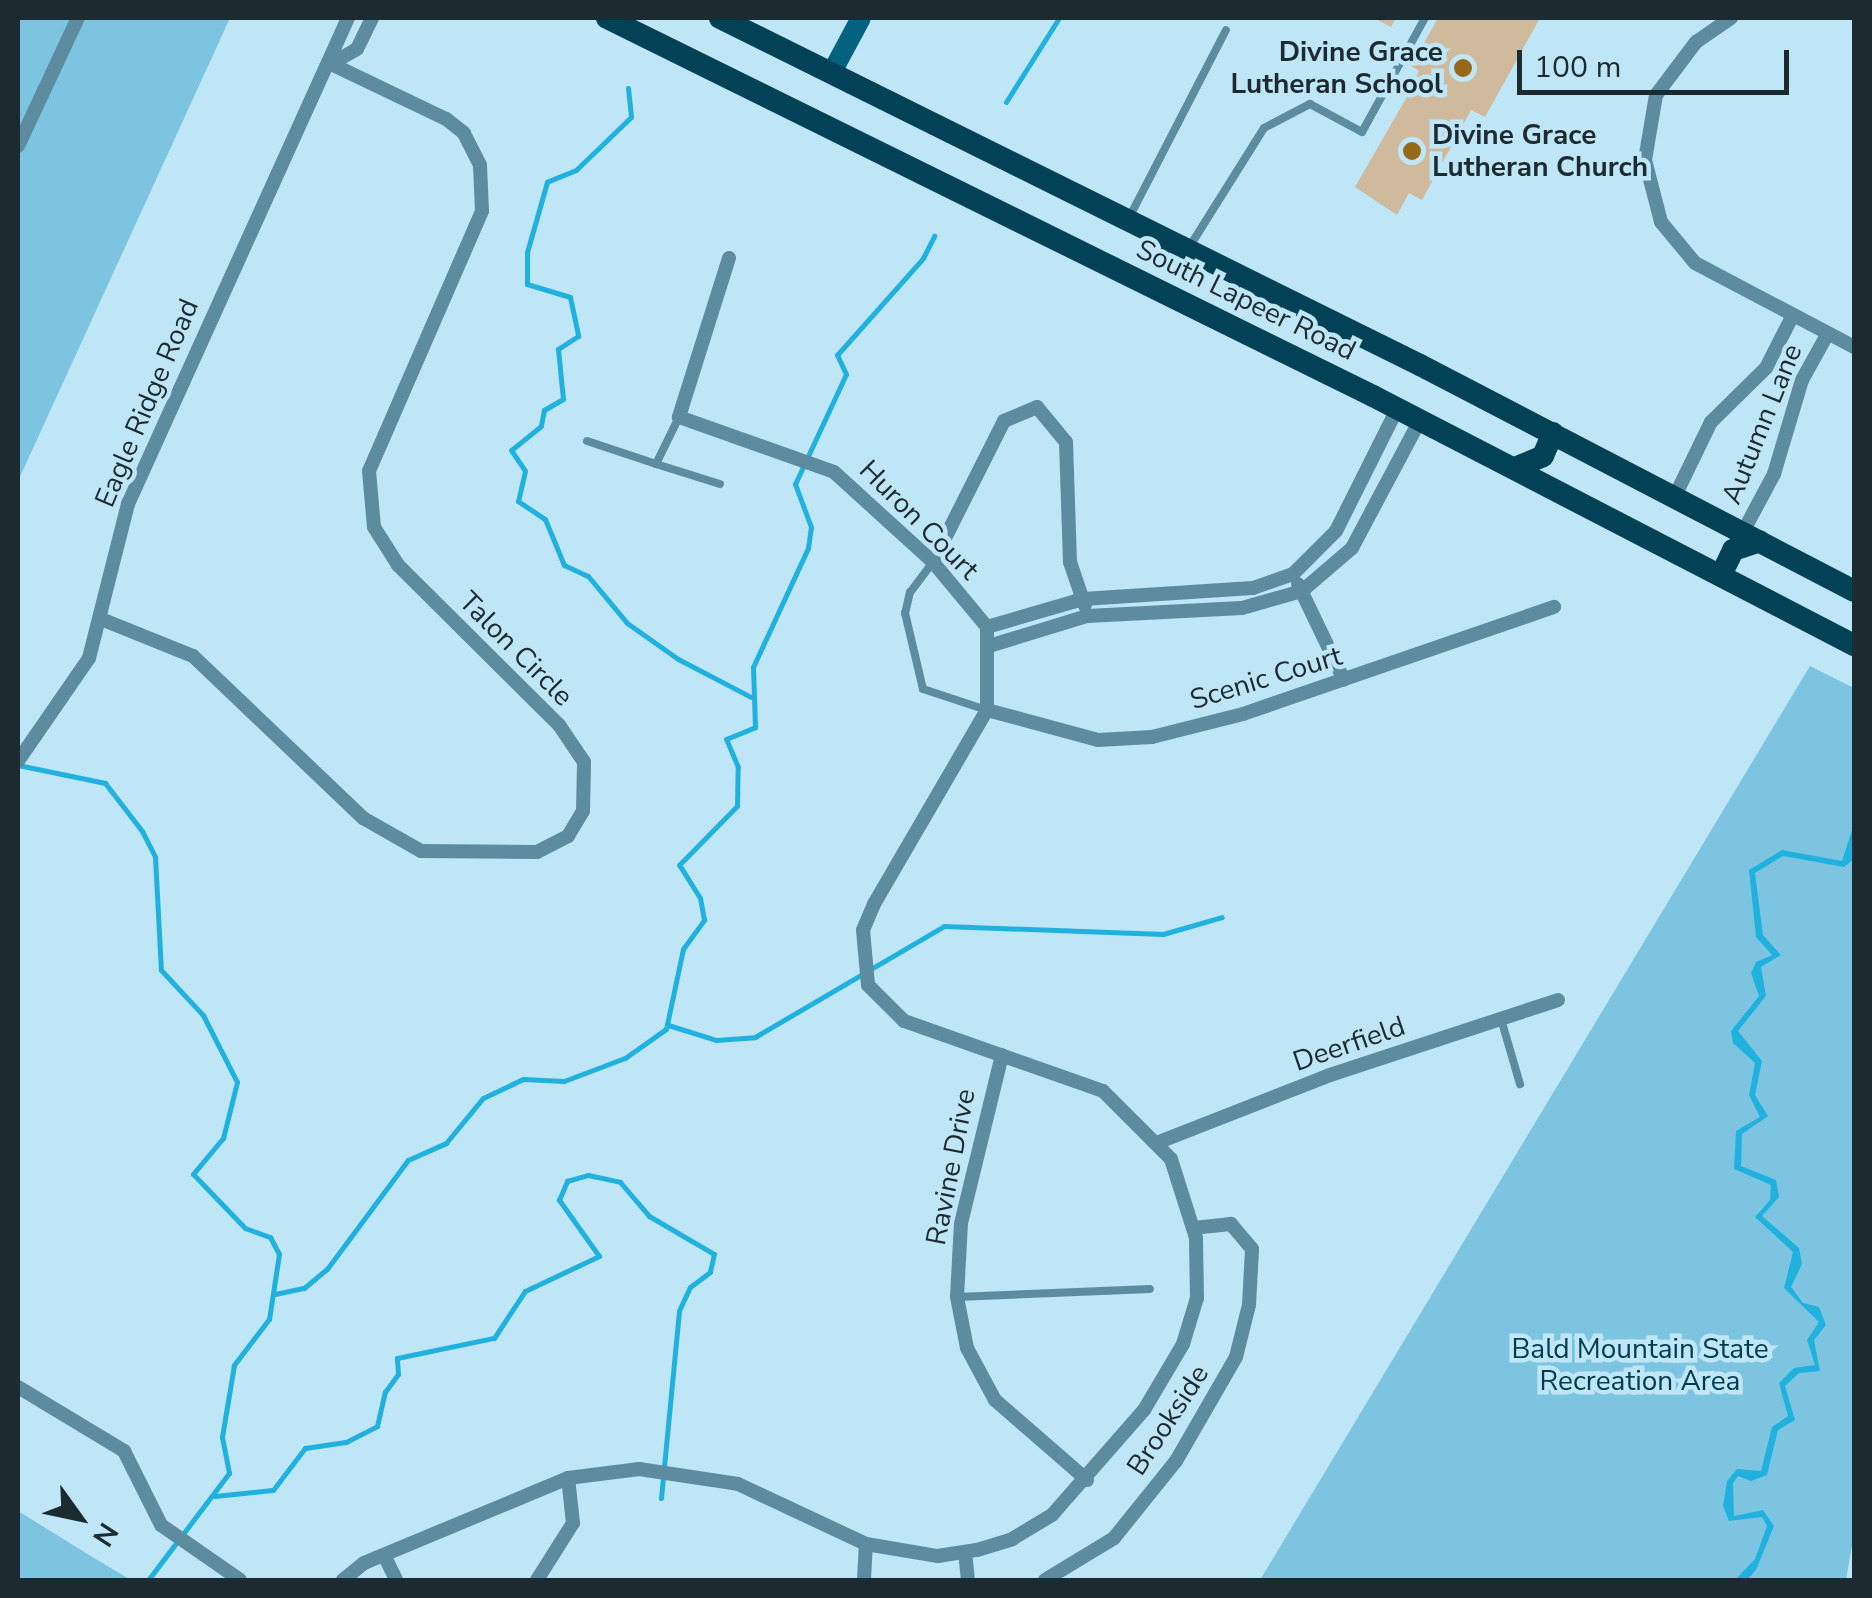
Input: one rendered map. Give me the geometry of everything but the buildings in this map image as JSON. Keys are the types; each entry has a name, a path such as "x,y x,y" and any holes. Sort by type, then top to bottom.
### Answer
{"main road":[{"name":"South Lapeer Road","path":"607,18 1397,408 1854,646"},
{"name":"South Lapeer Road","path":"720,18 1553,433 1854,591"},
{"path":"1515,468 1543,456 1553,433"},
{"path":"1721,574 1733,550 1751,536"}],"street":[{"path":"18,146 78,18"},
{"name":"Eagle Ridge Road","path":"18,760 76,682 101,619 128,504 209,317 332,64 348,18"},
{"name":"Eagle Ridge Road","path":"332,64 357,49 372,18"},
{"path":"832,72 861,18"},
{"path":"1731,18 1696,42 1656,96 1645,160 1661,222 1695,263 1854,347"},
{"name":"Talon Circle","path":"101,619 192,656 362,818 409,846 480,856 538,852 568,836 583,811 584,762 559,726 398,565 374,526 369,470 482,211 480,165 464,133 446,119 332,64"},
{"path":"679,416 729,258"},
{"path":"1675,496 1711,422 1766,368 1793,315"},
{"name":"Autumn Lane","path":"1751,536 1802,380 1827,335"},
{"path":"933,562 1004,421 1037,407 1066,442 1070,562 1087,616"},
{"path":"342,1580 384,1555 568,1478 639,1469 738,1484 866,1544 938,1556 1012,1539 1052,1515 1087,1480 1144,1410 1183,1344 1197,1298 1194,1228 1158,1142 1103,1091 904,1022 868,985 862,957 874,904 987,710 987,627 1083,598 1252,588 1293,574 1336,531 1397,408"},
{"name":"Huron Court","path":"679,416 834,472 933,562 987,627"},
{"path":"989,646 1087,616 1242,608 1302,591 1352,548 1420,420"},
{"path":"1293,574 1344,680"},
{"name":"Scenic Court","path":"987,710 1098,740 1152,737 1344,680 1554,608"},
{"name":"Deerfield","path":"1158,1142 1558,1000"},
{"name":"Ravine Drive","path":"1002,1055 961,1223 958,1297 967,1348 995,1400 1087,1480"},
{"name":"Brookside","path":"1045,1580 1114,1538 1176,1461 1236,1357 1250,1305 1252,1249 1231,1224 1194,1228"},
{"path":"18,1388 124,1451 160,1525 240,1580"},
{"path":"537,1580 573,1523 568,1478"},
{"path":"864,1580 866,1544"},
{"path":"964,1552 968,1580"},
{"path":"384,1555 396,1580"}],"lane":[{"path":"1188,250 1264,128 1310,104 1362,132 1425,18"},
{"path":"1128,220 1226,30"},
{"path":"656,464 679,416"},
{"path":"586,441 720,484"},
{"path":"933,562 910,592 905,613 923,689 987,710"},
{"path":"1501,1019 1520,1084"},
{"path":"958,1297 1150,1289"}],"green space":[{"path":"18,18 230,18 18,481"},
{"name":"Bald Mountain State Recreation Area","path":"1810,666 1854,688 1854,1534 1846,1580 1260,1580"},
{"path":"18,1511 94,1558 131,1580 18,1580"}],"shaded area":[{"path":"1854,824 1854,859 1844,867 1783,856 1755,873 1763,935 1781,955 1761,967 1766,996 1738,1031 1762,1061 1755,1095 1768,1116 1742,1134 1741,1166 1776,1180 1779,1197 1762,1216 1799,1248 1802,1264 1791,1287 1803,1303 1819,1307 1826,1325 1814,1340 1820,1371 1799,1373 1785,1386 1795,1420 1778,1430 1767,1475 1751,1481 1738,1476 1733,1483 1734,1516 1763,1510 1774,1526 1756,1570 1747,1580 1735,1580 1755,1559 1767,1526 1762,1517 1729,1521 1723,1506 1727,1481 1737,1469 1761,1471 1772,1427 1788,1416 1779,1383 1794,1368 1815,1365 1807,1340 1819,1322 1784,1288 1793,1252 1755,1217 1770,1200 1771,1185 1734,1169 1736,1131 1760,1117 1749,1095 1755,1063 1733,1043 1731,1031 1759,996 1751,973 1756,962 1772,955 1756,937 1749,870 1782,850 1842,861"}],"waterway":[{"path":"1006,102 1059,18"},
{"path":"628,88 631,117 576,170 547,182 527,252 527,284 570,297 578,336 558,349 563,399 544,410 541,426 511,450 525,471 518,501 545,519 564,565 588,576 627,623 678,659 751,697"},
{"path":"275,1294 304,1288 327,1269 408,1160 446,1143 483,1098 523,1079 564,1081 625,1058 666,1029 683,949 704,920 700,898 679,865 737,806 738,767 726,739 755,727 753,667 808,548 811,527 795,484 846,374 837,355 923,258 934,236"},
{"path":"18,765 105,783 142,831 155,857 161,970 203,1015 237,1082 223,1138 193,1174 245,1228 270,1237 279,1254 269,1319 234,1365 222,1437 229,1473 148,1580"},
{"path":"668,1025 716,1040 755,1037 944,926 1163,934 1222,917"},
{"path":"215,1496 273,1490 305,1448 346,1442 377,1426 385,1392 398,1374 397,1358 494,1338 525,1291 599,1256 559,1200 567,1181 588,1175 620,1182 649,1216 714,1254 710,1272 690,1287 679,1311 661,1498"}],"place":[{"name":"Divine Grace Lutheran School","path":"1463,68"},
{"name":"Divine Grace Lutheran Church","path":"1412,151"}]}
